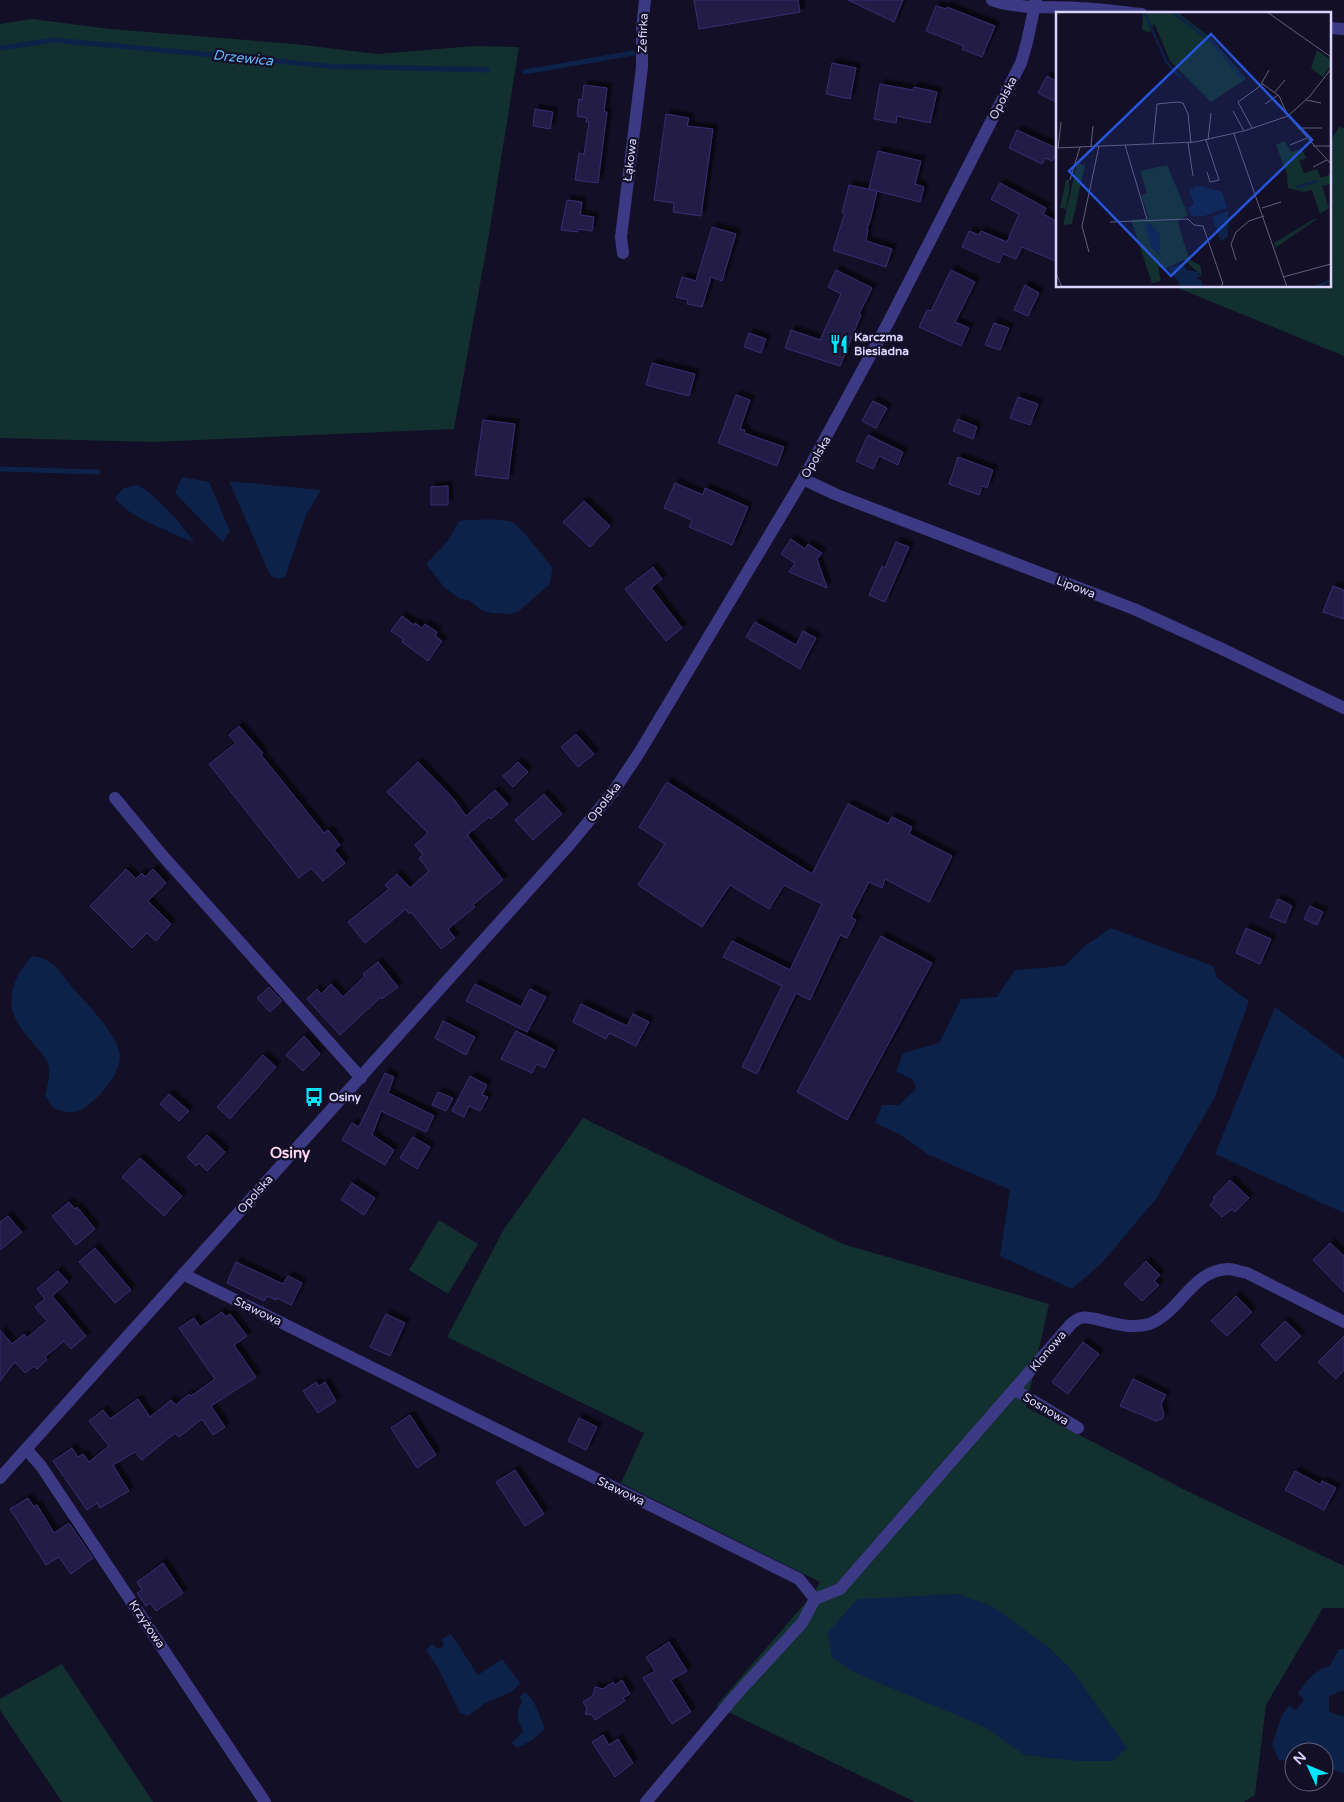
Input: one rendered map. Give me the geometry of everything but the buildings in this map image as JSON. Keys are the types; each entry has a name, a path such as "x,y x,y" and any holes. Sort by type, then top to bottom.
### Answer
{"street":[{"name":"Zefirka","path":"642,67 642,29 645,0"},
{"path":"992,0 999,3 1035,4 1121,12"},
{"name":"Opolska","path":"0,1478 361,1078 614,792 804,480 888,323 1020,62 1035,4"},
{"name":"Łąkowa","path":"623,253 621,237 642,67"},
{"name":"Lipowa","path":"804,480 837,495 1134,609 1344,708"},
{"path":"115,798 162,855 361,1078"},
{"name":"Klonowa","path":"815,1599 840,1589 1071,1324 1081,1318 1093,1318 1117,1325 1148,1325 1163,1317 1200,1280 1215,1271 1230,1269 1247,1273 1344,1322"},
{"name":"Stawowa","path":"183,1274 799,1579 815,1599"},
{"name":"Sosnowa","path":"1015,1390 1078,1428"},
{"name":"Krzyżowa","path":"26,1449 41,1466 265,1802"},
{"path":"646,1802 736,1695 802,1623 815,1599"}],"green space":[{"path":"32,19 110,29 295,44 377,54 474,46 519,47 489,234 454,429 152,442 0,438 0,24"},
{"path":"1339,127 1344,128 1344,356 1178,288 1332,288 1332,139"},
{"path":"583,1118 843,1244 1049,1304 1026,1407 1185,1490 1344,1566 1344,1608 1323,1608 1266,1705 1255,1795 1244,1802 915,1802 716,1706 813,1594 820,1582 621,1483 644,1433 447,1337 504,1229"},
{"path":"439,1220 478,1244 448,1294 409,1270"},
{"path":"62,1664 153,1802 62,1802 0,1710 0,1699"}],"water":[{"path":"182,477 209,482 230,531 223,542 175,493"},
{"path":"229,481 321,490 306,515 285,577 278,579 270,575"},
{"path":"138,485 162,504 195,543 140,518 121,505 115,498 124,488"},
{"path":"498,520 514,523 553,568 549,585 519,611 510,614 481,610 469,600 460,599 444,587 427,565 447,542 459,521"},
{"path":"1111,928 1213,966 1217,978 1249,1001 1214,1099 1156,1199 1101,1264 1072,1289 1000,1256 1010,1190 929,1155 901,1135 875,1123 882,1105 899,1105 916,1089 913,1079 896,1072 903,1053 939,1043 961,999 997,997 1015,970 1064,966 1086,945"},
{"path":"32,956 45,960 56,967 109,1030 119,1049 119,1065 111,1081 90,1104 76,1112 67,1112 53,1108 45,1095 49,1075 47,1061 22,1030 14,1015 11,999 12,991 22,968"},
{"path":"1275,1007 1344,1058 1344,1213 1215,1154"},
{"path":"958,1594 992,1606 1047,1646 1071,1669 1127,1748 1112,1761 1076,1761 1024,1755 985,1727 853,1672 832,1657 827,1633 858,1599"},
{"path":"451,1634 478,1675 502,1659 520,1683 513,1691 484,1704 468,1716 460,1713 437,1666 426,1650 432,1644 438,1649 444,1646 442,1639"},
{"path":"1339,1649 1344,1649 1344,1690 1329,1696 1329,1711 1344,1716 1344,1774 1334,1770 1334,1742 1284,1742 1284,1760 1279,1760 1272,1745 1282,1715 1288,1706 1296,1710 1304,1700 1298,1693 1308,1680 1315,1673 1330,1666"},
{"path":"525,1692 534,1702 545,1729 532,1740 517,1748 512,1743 523,1731 518,1719 518,1709 522,1701 519,1697"}],"waterway":[{"name":"Drzewica","path":"0,48 54,40 329,66 487,70"},
{"name":"Drzewica","path":"525,72 633,53"},
{"path":"0,469 98,472"}],"place":[{"name":"Karczma Biesiadna","path":"839,344"},
{"name":"Osiny","path":"314,1097"}],"district":[{"name":"Osiny","path":"290,1153"}]}
